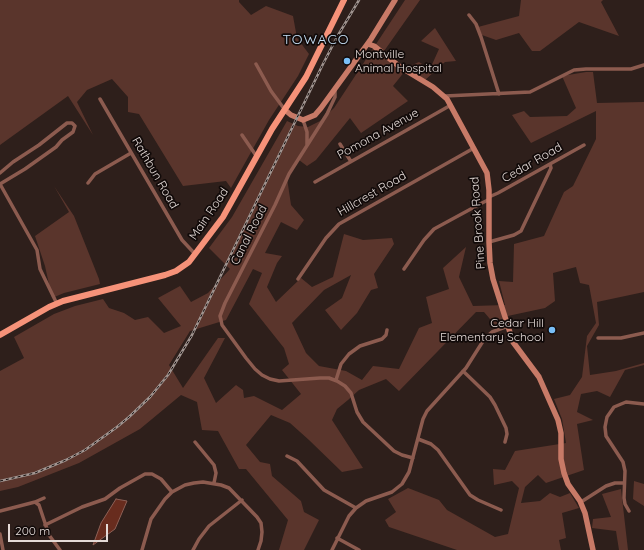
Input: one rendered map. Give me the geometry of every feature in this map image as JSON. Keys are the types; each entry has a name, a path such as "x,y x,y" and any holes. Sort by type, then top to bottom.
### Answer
{"main road":[{"name":"Main Road","path":"0,335 57,304 70,299 176,271 189,262 223,217 272,129 306,77 344,0"}],"street":[{"path":"256,64 271,91 285,110 291,115 303,120 315,115 368,44 395,0"},
{"path":"469,16 476,24 499,94"},
{"name":"Pine Brook Road","path":"368,44 374,46 399,66 445,96 451,104 487,173 488,242 492,275 516,347 539,377 558,420 561,433 564,473 568,484 586,513 593,550"},
{"path":"445,96 530,92 565,74 579,69 632,69 644,65"},
{"name":"Canal Road","path":"335,90 335,97 327,114 289,174 220,316 222,325 255,369 266,377 279,381 320,378 336,380"},
{"name":"Rathbun Road","path":"100,99 182,240 195,254"},
{"name":"Pomona Avenue","path":"315,182 350,160 451,104"},
{"path":"303,120 307,132 307,146"},
{"path":"0,173 13,162 39,145 67,122 72,122 75,126 73,132 62,140 56,147 25,169 0,184 37,250 40,269 57,304"},
{"path":"242,136 257,157"},
{"path":"340,144 350,160"},
{"name":"Cedar Road","path":"404,269 424,240 434,229 584,145"},
{"name":"Hillcrest Road","path":"298,279 326,238 339,224 474,148"},
{"path":"88,183 95,174 131,153"},
{"path":"488,242 514,235 520,231 551,168 550,164"},
{"path":"332,550 348,516 356,508 366,501 392,492 400,487 406,478 423,419 428,411 474,357 485,338 492,332 508,326"},
{"path":"387,330 386,335 382,339 360,346 349,354 340,364 336,380 345,386 351,393 357,412 367,426 394,451 413,458"},
{"path":"598,338 621,338 644,333"},
{"path":"463,371 490,397 495,404 506,428 507,434 505,442"},
{"path":"628,511 625,504 624,471 622,462 606,436 605,426 607,417 614,407 626,402 644,404"},
{"path":"418,439 431,444 438,450 466,490 474,498 501,510"},
{"path":"196,442 214,464 216,473 214,483"},
{"path":"287,456 297,461 324,490 356,508"},
{"path":"45,524 82,507 105,499 120,488 145,474 152,474 161,479 172,492"},
{"path":"142,550 151,519 165,499 172,492 185,485 194,483 214,483 229,488 242,500 261,523 262,537 258,550"},
{"path":"580,502 611,484 624,483"},
{"path":"0,511 35,502 44,498"},
{"path":"193,550 209,526 242,500"},
{"path":"35,502 39,505 49,535 60,550"},
{"path":"0,534 3,550"},
{"path":"337,538 360,550"}],"shaded area":[{"path":"0,0 239,0 239,2 251,15 266,6 293,16 297,38 309,54 298,76 269,120 231,188 226,181 183,186 139,114 128,112 128,97 112,79 87,90 77,102 93,135 68,96 0,145"},
{"path":"405,0 420,0 382,54 403,69 419,62 430,69 439,49 421,41 435,28 456,61 445,62 424,81 405,71 393,86 408,101 361,133 350,118 316,160 307,166 299,160 287,178 291,205 304,220 297,230 281,222 265,253 282,256 277,263 267,287 276,302 301,278 312,287 333,277 344,234 363,240 392,238 394,244 374,274 378,288 371,290 357,313 341,330 325,310 342,298 351,275 324,290 292,323 306,353 319,366 346,371 362,380 373,366 399,369 419,328 432,323 426,297 449,289 443,268 466,247 459,277 473,306 505,305 499,281 513,282 514,244 544,236 564,192 573,186 596,139 596,111 531,143 512,115 524,111 530,117 567,116 576,108 562,76 586,72 593,72 597,103 644,102 644,292 597,302 599,325 587,346 590,375 616,371 644,363 644,365 625,370 610,397 597,391 581,394 577,412 593,420 577,424 584,470 546,483 538,475 525,487 521,503 540,501 550,493 560,497 570,493 579,508 562,513 566,538 559,540 561,550 457,550 389,527 385,520 396,512 388,499 408,488 439,500 447,510 495,537 508,534 519,488 512,481 494,485 493,469 505,470 515,451 566,443 562,419 554,399 570,395 582,377 587,336 596,323 589,285 580,283 576,267 553,273 555,301 545,308 503,317 502,323 495,325 484,312 476,312 399,391 386,379 359,390 337,409 332,420 363,468 342,472 290,423 271,415 246,445 260,462 270,464 272,476 301,501 304,512 319,520 304,550 279,550 288,520 246,469 239,469 218,431 202,430 197,402 181,395 140,429 79,463 18,487 0,491 0,371 24,358 14,337 54,314 75,306 103,299 109,308 124,313 135,320 148,317 164,333 181,326 158,298 180,286 191,302 208,293 230,269 209,248 232,217 287,121 298,126 308,127 320,121 334,108","holes":["253,269 262,273 249,304 284,348 289,364 282,370 301,394 282,410 254,396 244,398 243,390 236,385 216,403 204,378 225,338 218,338 183,388 169,365 190,331 226,320"]},
{"path":"521,0 603,0 601,2 619,36 579,22 540,51 532,51 519,33 496,40 482,35 478,27 519,16"},
{"path":"54,186 74,216 100,284 64,293 52,298 45,266 35,236 69,212"},
{"path":"634,481 644,484 644,506 633,499"},
{"path":"621,489 628,550 619,550 616,531 592,528 593,519 611,517 602,494"},
{"path":"116,499 127,501 115,529 93,545 101,523"}],"railway":[{"path":"0,481 35,473 85,450 129,417 150,397 168,375 192,335 323,64 359,0"}],"place":[{"name":"Montville Animal Hospital","path":"347,61"},
{"name":"Cedar Hill Elementary School","path":"552,330"}],"district":[{"name":"TOWACO","path":"316,40"}]}
